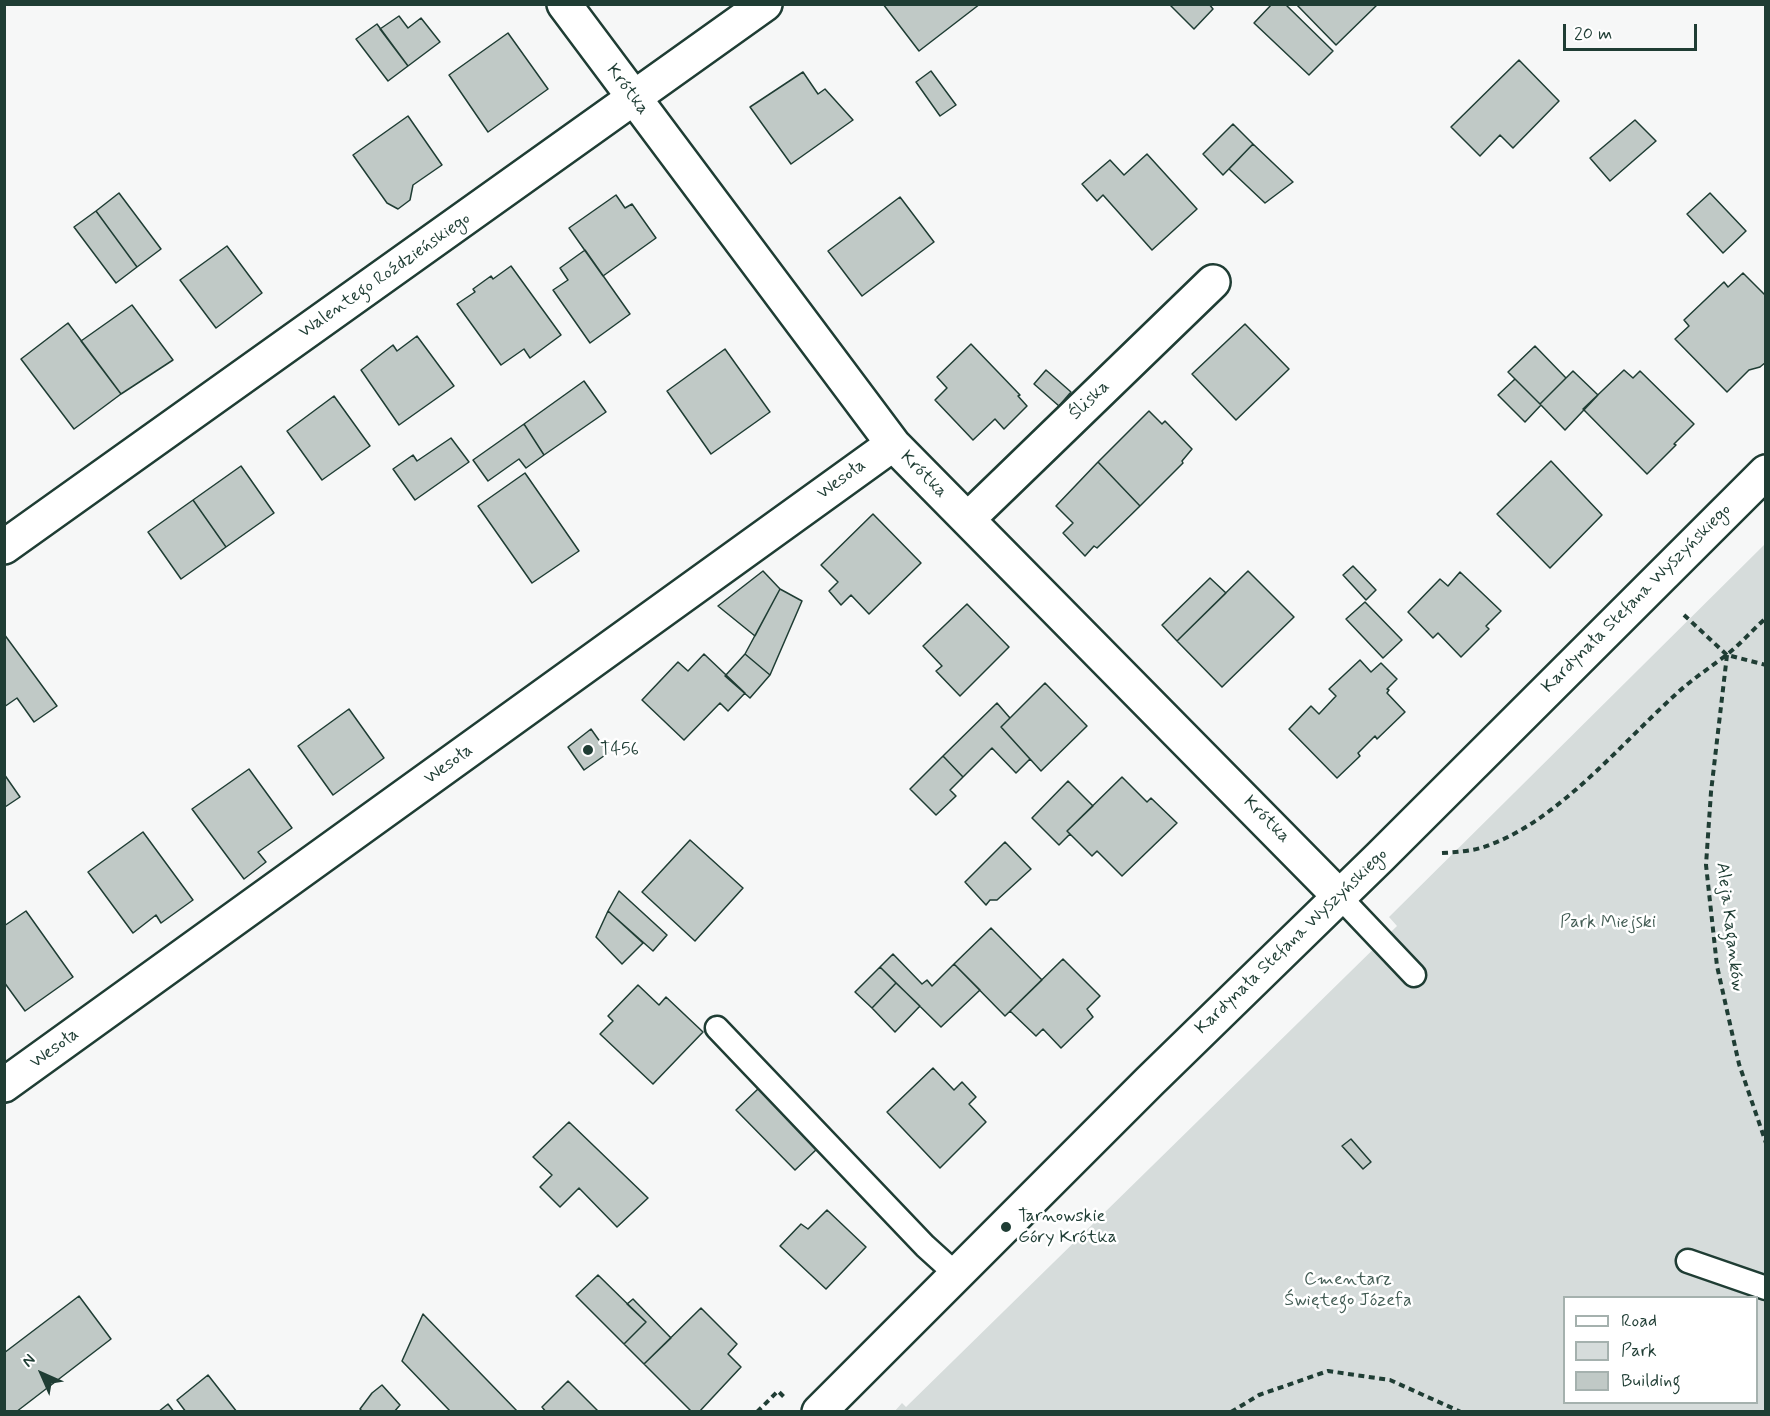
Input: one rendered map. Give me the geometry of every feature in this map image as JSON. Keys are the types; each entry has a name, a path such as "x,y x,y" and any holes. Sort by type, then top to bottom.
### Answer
{"street":[{"name":"Krótka","path":"564,4 893,444 1339,896"},
{"name":"Walentego Roździeńskiego","path":"4,547 765,4"},
{"name":"Śliska","path":"968,519 1213,282"},
{"name":"Wesoła","path":"4,1086 893,444"},
{"name":"Kardynała Stefana Wyszyńskiego","path":"819,1412 1766,472"}],"lane":[{"path":"1339,896 1414,975"},
{"path":"717,1028 924,1246 957,1275"},
{"path":"1688,1261 1766,1288"}],"path":[{"path":"1684,615 1727,655 1766,665"},
{"path":"1441,853 1470,851 1492,844 1544,815 1572,793 1701,672 1727,655 1766,618"},
{"name":"Aleja Kaganków","path":"1727,655 1711,792 1706,865 1717,966 1739,1064 1766,1143"},
{"path":"1231,1412 1259,1395 1328,1371 1390,1380 1461,1412"},
{"path":"757,1412 778,1391"}],"green space":[{"path":"1765,544 1765,1411 894,1412 902,1403 906,1407 1397,926 1389,917"}],"building":[{"path":"883,4 980,4 919,51"},
{"path":"1169,4 1209,4 1213,9 1194,29"},
{"path":"1272,4 1285,4 1333,51 1309,75 1254,23"},
{"path":"1296,4 1378,4 1336,45"},
{"path":"399,16 408,28 421,18 440,42 408,66 380,29"},
{"path":"377,24 408,66 388,81 356,39"},
{"path":"508,33 548,89 488,132 449,75"},
{"path":"1519,60 1559,101 1513,148 1500,135 1480,156 1451,127"},
{"path":"931,71 956,105 940,116 916,82"},
{"path":"803,72 818,94 825,89 853,120 791,164 750,107"},
{"path":"408,116 442,165 413,185 410,200 398,209 387,203 353,155"},
{"path":"1635,120 1656,141 1610,181 1590,158"},
{"path":"1233,124 1253,144 1223,175 1203,154"},
{"path":"1253,144 1293,182 1265,203 1229,169"},
{"path":"1147,154 1197,209 1152,250 1103,195 1097,201 1082,184 1110,160 1124,175"},
{"path":"119,193 161,249 137,267 96,211"},
{"path":"1710,193 1746,231 1723,253 1687,214"},
{"path":"616,195 625,208 632,204 656,238 603,276 569,228"},
{"path":"900,197 934,242 862,296 828,251"},
{"path":"96,211 137,267 116,283 74,227"},
{"path":"227,246 262,293 216,328 180,280"},
{"path":"585,250 630,314 590,343 553,290 568,280 560,268"},
{"path":"511,266 561,335 530,358 524,349 501,365 457,304 475,292 473,289 491,276 493,279"},
{"path":"1743,273 1766,296 1766,362 1760,367 1749,370 1727,392 1675,339 1689,326 1684,320 1724,282 1728,287"},
{"path":"132,305 173,360 121,394 81,341"},
{"path":"68,323 121,394 74,429 21,359"},
{"path":"1245,324 1289,369 1236,420 1192,374"},
{"path":"417,336 454,386 399,425 361,370 393,345 397,351"},
{"path":"971,344 1020,395 1018,396 1027,406 1004,429 995,419 973,440 935,400 947,388 937,377"},
{"path":"1535,346 1566,378 1540,404 1508,372"},
{"path":"725,349 770,412 711,454 667,391"},
{"path":"1046,370 1071,392 1059,406 1034,384"},
{"path":"1624,370 1633,378 1640,371 1694,424 1647,474 1583,409"},
{"path":"1573,371 1598,395 1565,430 1540,404"},
{"path":"1515,379 1541,405 1525,422 1498,395"},
{"path":"584,381 606,412 544,455 524,424"},
{"path":"334,396 370,446 322,480 287,431"},
{"path":"1149,411 1162,424 1165,421 1192,449 1182,461 1183,463 1140,506 1098,462"},
{"path":"524,424 544,455 526,468 519,459 488,481 473,460"},
{"path":"451,438 469,462 415,500 393,469 413,455 417,461"},
{"path":"1551,461 1602,515 1550,568 1497,514"},
{"path":"1098,462 1140,506 1097,548 1094,546 1085,556 1063,533 1073,523 1056,506"},
{"path":"241,466 274,513 226,547 193,500"},
{"path":"525,473 579,551 532,583 478,506"},
{"path":"193,500 226,547 181,579 148,532"},
{"path":"873,514 921,563 869,614 851,595 841,605 829,591 838,582 821,565"},
{"path":"1353,566 1376,590 1366,600 1343,575"},
{"path":"763,571 780,589 755,636 718,606"},
{"path":"1248,571 1294,617 1222,687 1177,641"},
{"path":"1460,572 1501,611 1486,626 1489,629 1461,657 1438,633 1433,638 1408,612 1440,579 1448,586"},
{"path":"1210,578 1226,593 1177,641 1162,625"},
{"path":"780,589 802,601 770,675 745,654"},
{"path":"1365,602 1402,640 1383,658 1346,619"},
{"path":"967,604 1009,647 960,696 936,671 942,666 923,646"},
{"path":"4,634 57,706 34,722 17,698 4,707"},
{"path":"704,654 745,693 728,711 720,703 684,740 642,700 678,662 688,671"},
{"path":"745,654 770,675 750,698 725,676"},
{"path":"1360,660 1371,672 1381,663 1397,679 1387,689 1389,690 1387,693 1405,712 1377,739 1375,736 1358,753 1360,756 1337,778 1289,729 1311,706 1319,714 1336,696 1329,689"},
{"path":"1045,683 1087,726 1041,771 1001,727"},
{"path":"997,703 1010,718 1001,727 1030,759 1016,773 992,748 963,777 943,756"},
{"path":"349,709 384,758 333,795 298,746"},
{"name":"T456","path":"591,729 608,753 584,770 568,747"},
{"path":"943,756 963,777 950,790 956,796 936,815 910,789"},
{"path":"249,769 292,828 258,852 266,862 244,879 192,809"},
{"path":"4,774 20,797 5,807 4,806"},
{"path":"1122,777 1147,802 1151,798 1177,823 1122,876 1097,851 1092,856 1067,831"},
{"path":"1068,781 1093,806 1067,831 1070,834 1059,845 1032,818"},
{"path":"143,832 193,900 161,923 156,915 133,933 88,872"},
{"path":"690,840 743,888 695,941 642,892"},
{"path":"1005,842 1031,869 997,900 990,900 986,905 965,882"},
{"path":"619,891 667,935 653,951 608,911"},
{"path":"26,911 73,977 25,1011 4,982 4,926"},
{"path":"608,911 643,943 622,964 596,937"},
{"path":"991,928 1042,980 1005,1016 954,964"},
{"path":"893,954 922,984 927,980 932,986 954,964 980,990 941,1027 880,967"},
{"path":"1063,959 1100,996 1087,1009 1093,1017 1061,1048 1043,1029 1036,1036 1010,1011"},
{"path":"880,967 896,983 872,1008 855,992"},
{"path":"896,983 920,1006 895,1032 872,1008"},
{"path":"638,985 659,1005 666,997 703,1032 653,1084 600,1034 613,1021 608,1016"},
{"path":"933,1068 954,1090 962,1082 976,1097 969,1104 986,1122 940,1168 887,1112"},
{"path":"759,1088 818,1148 795,1170 736,1110"},
{"path":"569,1122 648,1198 617,1227 579,1188 560,1207 540,1187 552,1175 533,1157"},
{"path":"1351,1139 1371,1162 1363,1169 1342,1146"},
{"path":"827,1210 866,1247 826,1289 780,1246 801,1224 808,1229"},
{"path":"598,1275 646,1322 624,1344 576,1296"},
{"path":"79,1296 111,1339 16,1412 4,1412 4,1353"},
{"path":"633,1299 671,1338 644,1364 624,1344 646,1322 627,1304"},
{"path":"701,1308 737,1344 728,1354 741,1367 699,1412 692,1412 644,1364"},
{"path":"423,1314 518,1412 451,1412 402,1361"},
{"path":"208,1375 237,1412 186,1412 177,1400"},
{"path":"568,1381 599,1412 546,1412 542,1407"},
{"path":"382,1385 400,1405 394,1412 363,1412 360,1409 372,1393"},
{"path":"168,1404 174,1412 158,1412"}],"place":[{"name":"T456","path":"588,750"},
{"name":"Tarnowskie Góry Krótka","path":"1006,1227"}],"park label":[{"name":"Park Miejski","path":"1608,923"},
{"name":"Cmentarz Świętego Józefa","path":"1348,1290"}]}
